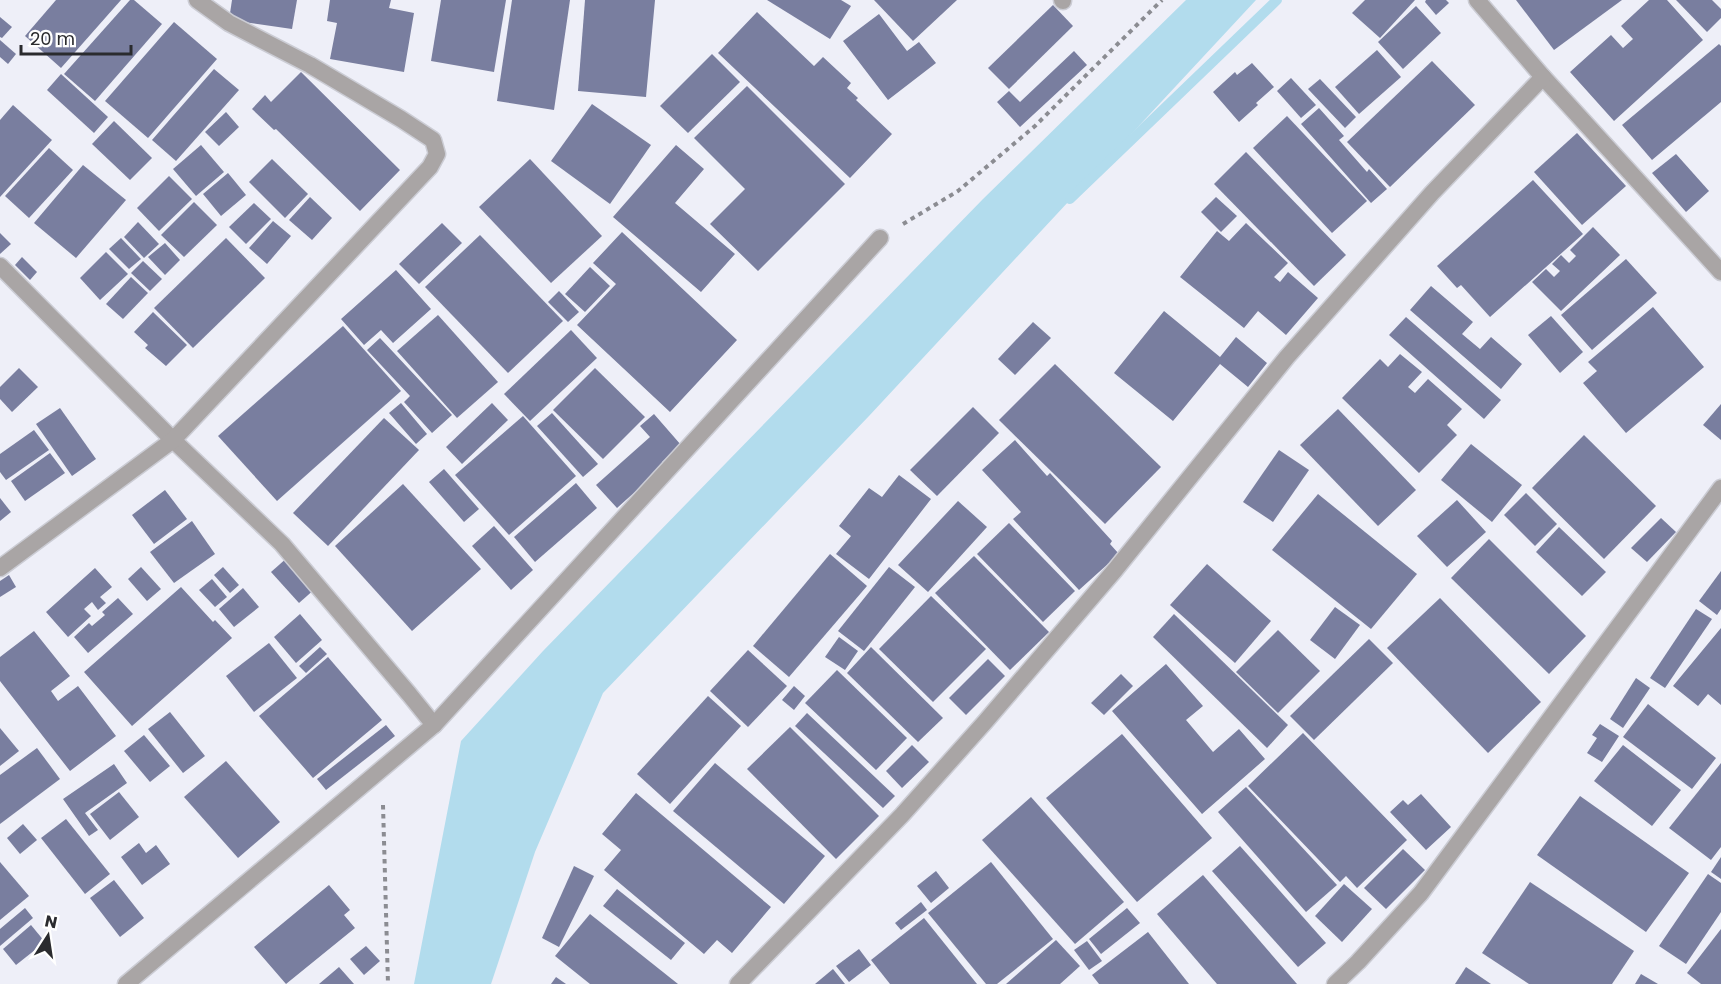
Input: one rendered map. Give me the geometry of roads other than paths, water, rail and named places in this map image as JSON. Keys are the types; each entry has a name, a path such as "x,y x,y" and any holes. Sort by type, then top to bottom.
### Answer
{"street":[{"path":"0,568 173,440 430,167 436,154 433,140 310,65 229,23 197,0"},
{"path":"1477,0 1543,77 1721,272"},
{"path":"738,984 902,814 963,747 1115,570 1287,357 1432,193 1543,77"},
{"path":"126,984 434,726 880,238"},
{"path":"0,266 173,440 282,544 434,726"},
{"path":"1335,984 1421,892 1721,488"}],"water":[{"path":"1186,0 1256,0 869,416 603,693 535,852 491,984 414,984 461,741 543,651 983,199"}],"waterway":[{"path":"1070,199 1277,0"}]}
